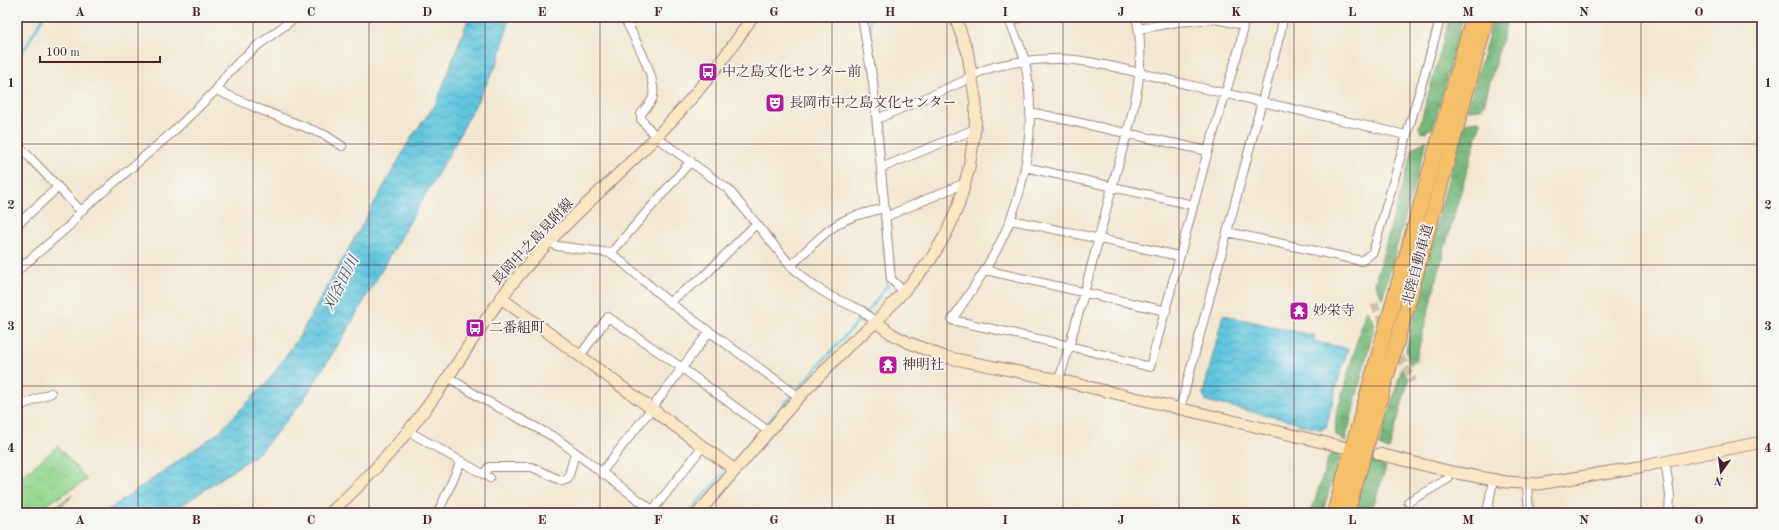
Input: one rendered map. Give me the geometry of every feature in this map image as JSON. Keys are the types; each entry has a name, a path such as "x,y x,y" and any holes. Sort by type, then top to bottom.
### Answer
{"highway":[{"name":"北陸自動車道","path":"1334,513 1473,17"},
{"name":"北陸自動車道","path":"1347,513 1407,307 1487,17"}],"street":[{"path":"17,271 70,225 81,211 174,131 216,90 228,73 257,46 296,17"},
{"path":"624,17 647,68 654,92 650,102 640,116 641,120 656,137 728,189 791,266 821,291 861,310 892,334 907,342 945,357 1059,380 1343,447"},
{"name":"長岡中之島見附線","path":"330,513 377,468 408,431 448,377 501,298 549,242 656,137 706,82 733,47 752,17"},
{"path":"862,17 873,82 891,279 903,292"},
{"path":"698,513 799,397 850,344 876,322 903,292 938,248 959,204 969,168 975,130 976,103 972,74 967,50 955,17"},
{"path":"1020,17 1009,19 1025,61 1030,112 1029,140 1025,167 1011,220 1000,244 952,320 1070,346 1150,367 1208,151 1241,42 1243,21 1216,19 1177,22 1140,29"},
{"path":"1059,380 1070,346 1127,133 1140,74 1142,53 1140,29 1136,17"},
{"path":"1180,409 1281,30 1283,17"},
{"path":"1227,232 1362,261 1373,252 1441,17"},
{"path":"877,119 964,81 972,74 983,70 1025,61 1054,59 1075,60 1140,74 1406,135"},
{"path":"216,90 259,110 325,135 342,146"},
{"path":"1030,112 1208,151"},
{"path":"881,168 975,130"},
{"path":"18,148 81,211"},
{"path":"611,253 691,161"},
{"path":"1025,167 1193,205"},
{"path":"885,217 965,183"},
{"path":"17,225 58,187"},
{"path":"791,266 824,233 835,226 847,219 884,208"},
{"path":"1011,220 1179,256"},
{"path":"669,302 703,277 756,224"},
{"path":"549,242 557,246 611,253 669,302 799,397"},
{"path":"984,270 1166,311"},
{"path":"501,298 735,470"},
{"path":"580,356 608,317 682,368 768,431"},
{"path":"601,473 709,332"},
{"path":"448,377 481,398 556,438 654,512 703,446"},
{"path":"17,407 51,393"},
{"path":"408,431 487,476 489,468 532,467 562,481 568,479 575,453"},
{"path":"1379,454 1452,472 1493,480 1538,484 1762,442"},
{"path":"438,513 462,461"},
{"path":"1665,461 1670,495 1669,513"},
{"path":"1408,502 1448,479 1452,472"},
{"path":"1487,513 1493,480"},
{"path":"1527,483 1528,513"}],"green space":[{"path":"1450,17 1463,17 1433,128 1422,133 1419,128"},
{"path":"1494,17 1508,17 1484,104 1481,109 1467,110"},
{"path":"1480,121 1415,362 1410,365 1406,350 1427,259 1463,123"},
{"path":"1427,140 1382,299 1375,283 1413,148"},
{"path":"1367,310 1375,324 1345,442 1335,434 1336,416"},
{"path":"1402,368 1409,379 1389,450 1379,446"},
{"path":"58,446 87,480 32,513 25,510 17,513 17,481"},
{"path":"1334,451 1341,454 1322,513 1311,513 1329,456"},
{"path":"1369,460 1374,460 1386,467 1371,513 1353,513"},
{"path":"73,495 55,513 45,513"}],"water":[{"name":"刈谷田川","path":"469,17 510,17 498,62 452,149 346,332 302,402 260,452 171,513 104,513 218,433 269,380 299,337 412,136 436,104"},
{"path":"1223,315 1315,336 1314,341 1348,349 1326,427 1323,427 1322,430 1297,424 1297,422 1206,401 1203,394"}],"waterway":[{"path":"17,58 27,45 43,17"},
{"path":"870,17 871,50"},
{"path":"882,223 885,258"},
{"path":"732,463 877,300 885,287 888,287 887,277"},
{"path":"688,513 727,469"}],"tunnel":[{"path":"1374,304 1386,328"},
{"path":"1395,346 1413,381"}],"place":[{"name":"中之島文化センター前","path":"708,72"},
{"name":"長岡市中之島文化センター","path":"775,103"},
{"name":"妙栄寺","path":"1299,311"},
{"name":"二番組町","path":"475,328"},
{"name":"神明社","path":"888,365"}]}
